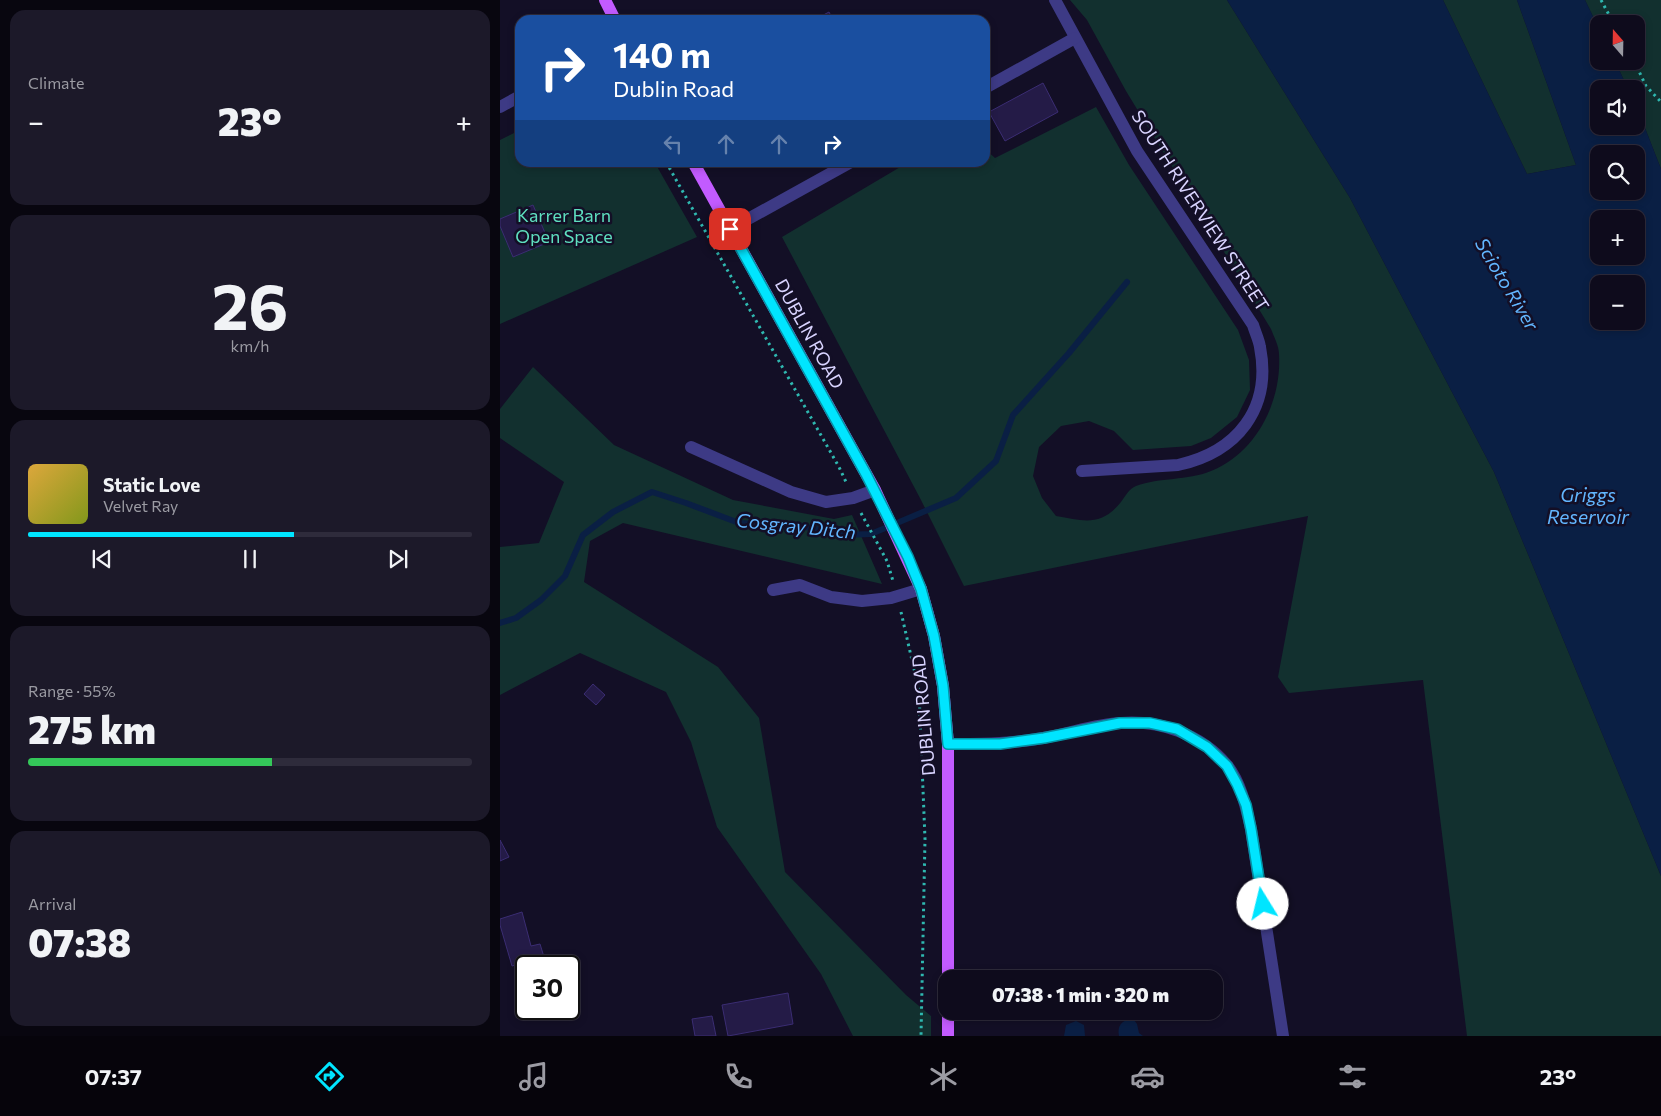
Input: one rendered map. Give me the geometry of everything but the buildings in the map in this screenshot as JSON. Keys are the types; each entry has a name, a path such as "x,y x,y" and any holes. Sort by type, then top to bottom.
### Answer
{"main road":[{"path":"604,0 612,15"},
{"name":"DUBLIN ROAD","path":"696,167 875,490 908,557 921,589 934,636 943,686 948,744 948,970"},
{"path":"948,1020 948,1036"}],"street":[{"name":"SOUTH RIVERVIEW STREET","path":"1055,0 1137,151 1253,325 1260,347 1262,372 1261,390 1247,425 1232,441 1214,453 1193,462 1178,465 1082,471"},
{"path":"990,85 1075,38"},
{"path":"500,107 515,99"},
{"path":"730,229 842,167"},
{"path":"691,447 791,492 826,502 853,498 875,490"},
{"path":"773,590 800,585 830,597 862,601 898,596 921,589"},
{"path":"948,744 1000,744 1044,738 1120,723 1150,723 1177,729 1207,747 1227,766 1246,805 1283,1036"}],"path":[{"path":"1601,0 1609,15"},
{"path":"1638,70 1646,86 1661,102"},
{"path":"669,167 839,467 853,498 887,561 898,596 919,691 924,839 921,1036"}],"green space":[{"path":"1070,0 1227,0 1350,198 1494,472 1661,876 1661,1036 1467,1036 1423,680 1289,693 1278,677 1308,516 964,586 921,500 782,237 900,167 990,167 990,154 995,158 1096,107 1129,165 1238,330 1249,360 1250,390 1237,417 1211,438 1191,446 1133,450 1114,431 1089,421 1061,426 1039,447 1033,476 1042,498 1056,516 1084,520 1099,519 1114,510 1129,491 1136,486 1211,471 1227,463 1253,439 1271,407 1276,390 1279,372 1279,351 1271,329 1126,91 1087,20"},
{"path":"1443,0 1517,0 1576,165 1527,174"},
{"path":"1585,0 1661,0 1661,169 1645,128 1645,80 1624,80 1619,70 1645,70 1645,15 1592,15"},
{"name":"Karrer Barn Open Space","path":"515,132 515,167 657,167 697,237 500,324 500,140"},
{"path":"533,367 614,445 733,500 834,519 852,515 882,584 623,523 590,541 584,582 718,667 759,718 785,872 906,995 931,1016 931,1036 853,1036 821,974 717,827 691,742 666,692 580,653 500,695 500,547 539,543 564,482 500,438 500,409"}],"water":[{"path":"1227,0 1443,0 1527,174 1576,165 1517,0 1585,0 1592,15 1590,15 1590,70 1619,70 1624,80 1590,80 1590,135 1645,135 1645,128 1661,169 1661,876 1494,472 1350,198"},
{"path":"1134,1020 1139,1033 1143,1036 1119,1036 1121,1024 1125,1021"},
{"path":"1076,1021 1084,1025 1085,1036 1064,1036 1066,1025"}],"waterway":[{"name":"Cosgray Ditch","path":"500,623 516,618 541,600 565,576 583,535 613,512 652,492 739,523 801,526 843,535 871,534 956,498 996,461 1013,415 1069,353 1127,282"}],"route":[{"path":"730,229 832,410 908,557 921,589 934,636 943,686 948,744 1000,744 1044,738 1120,723 1150,723 1177,729 1207,747 1227,766 1237,784 1246,805 1263,904"}],"water label":[{"name":"Scioto River","path":"1507,284"},
{"name":"Griggs Reservoir","path":"1588,506"}]}
